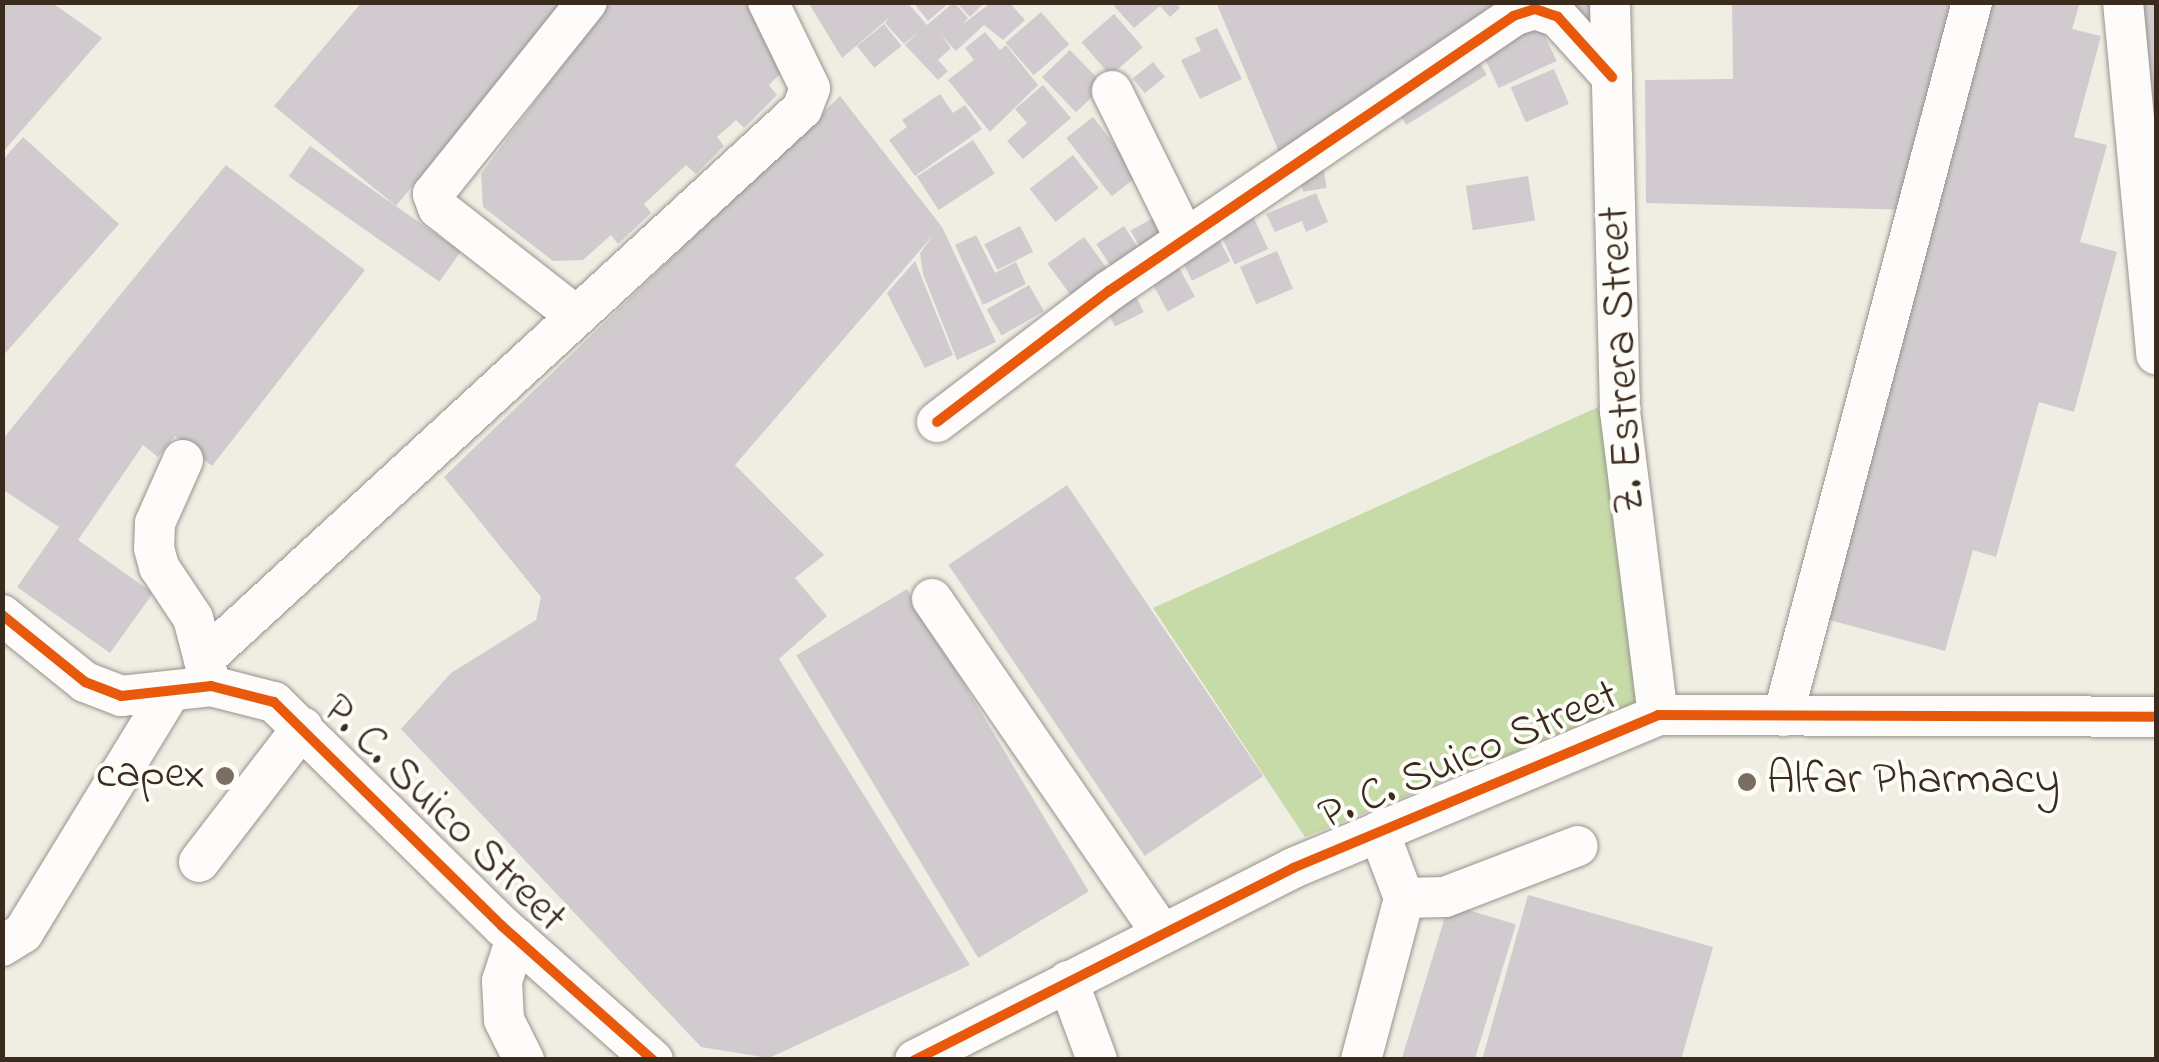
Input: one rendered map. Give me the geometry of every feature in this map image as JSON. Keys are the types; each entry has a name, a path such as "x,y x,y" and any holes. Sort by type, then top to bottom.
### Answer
{"street":[{"path":"576,316 438,208 432,194 587,2"},
{"path":"183,460 155,523 154,548 159,567 193,618 207,673 576,316 802,110 810,88 768,2"},
{"name":"Z. Estrera Street","path":"1610,2 1620,410 1658,716"},
{"path":"1783,716 1972,2"},
{"path":"2123,2 2156,354"},
{"path":"937,422 1186,238 1514,16 1535,9 1558,18 1612,77"},
{"path":"1112,90 1186,238"},
{"path":"932,599 1160,932"},
{"name":"P. C. Suico Street","path":"2,614 85,682 121,696 170,692 207,673 274,702 304,727 516,938 653,1060"},
{"path":"2,946 23,933 170,692"},
{"name":"P. C. Suico Street","path":"914,1060 1160,932 1379,832 1658,716 2156,717"},
{"path":"199,862 304,727"},
{"path":"1362,1060 1404,898 1379,832"},
{"path":"1404,898 1445,897 1578,846"},
{"path":"516,938 502,981 504,1020 524,1060"},
{"path":"1068,981 1097,1060"}],"green space":[{"path":"1605,404 1638,702 1305,837 1153,608"}],"building":[{"path":"2,2 51,2 102,38 2,153"},
{"path":"362,2 574,2 449,154 443,149 396,206 274,106"},
{"path":"609,2 750,2 786,68 769,85 777,95 744,128 736,120 717,137 724,146 696,174 686,165 644,204 651,213 618,244 611,235 583,260 553,261 483,207 481,174"},
{"path":"808,2 907,2 927,25 954,2 968,18 963,24 992,2 1009,2 1025,20 1003,40 984,25 956,51 940,34 951,48 938,60 948,71 938,80 905,45 919,31 904,44 885,23 890,17 842,58"},
{"path":"913,2 950,2 928,21"},
{"path":"956,2 985,2 970,17"},
{"path":"1118,2 1176,2 1180,8 1170,17 1160,6 1134,28 1114,6"},
{"path":"1216,2 1519,2 1281,157"},
{"path":"1563,2 1593,2 1591,43"},
{"path":"1732,2 1971,2 1915,210 1646,203 1645,80 1733,79"},
{"path":"1991,2 2080,2 2072,29 2101,36 2074,137 2107,145 2080,242 2117,252 2074,412 2039,402 1996,557 1973,550 1945,651 1822,618"},
{"path":"2142,2 2156,2 2156,126 2154,126"},
{"path":"1041,12 1069,44 1034,75 1006,43"},
{"path":"1114,14 1143,47 1110,75 1082,42"},
{"path":"1538,21 1557,61 1499,88 1480,48"},
{"path":"884,24 902,46 874,68 857,46"},
{"path":"1217,28 1242,79 1200,99 1181,60 1201,51 1195,38"},
{"path":"985,32 1000,50 1006,45 1038,85 990,132 948,80 974,60 965,48"},
{"path":"1070,50 1104,85 1076,112 1042,77"},
{"path":"1472,51 1487,75 1406,125 1391,101"},
{"path":"1153,62 1165,77 1145,93 1133,78"},
{"path":"1554,69 1569,104 1526,122 1511,87"},
{"path":"1043,85 1071,118 1023,159 1007,141 1027,123 1015,109"},
{"path":"940,94 953,113 965,105 982,129 915,176 889,140 907,127 902,120"},
{"path":"840,96 942,227 996,342 957,360 923,274 920,253 934,234 735,465 824,555 795,578 827,616 779,659 970,965 769,1058 701,1047 401,729 451,673 536,620 541,597 444,477"},
{"path":"1093,117 1139,175 1112,196 1066,138"},
{"path":"23,137 119,224 2,357 2,161"},
{"path":"973,140 995,174 939,210 917,176"},
{"path":"310,146 461,252 440,282 289,176"},
{"path":"1073,155 1099,188 1056,222 1030,189"},
{"path":"226,165 365,270 212,466 175,436 158,457 143,445 78,540 153,593 110,653 17,587 59,527 2,489 2,440"},
{"path":"1323,166 1327,188 1303,192 1299,170"},
{"path":"1528,176 1535,220 1473,230 1466,186"},
{"path":"1316,193 1328,222 1306,232 1302,221 1275,232 1266,214"},
{"path":"1250,210 1268,249 1235,265 1216,226"},
{"path":"1155,217 1168,240 1143,253 1131,231"},
{"path":"1020,226 1033,252 998,270 984,244"},
{"path":"1124,226 1142,254 1114,272 1096,244"},
{"path":"1215,231 1230,261 1192,281 1177,251"},
{"path":"976,235 995,273 1016,262 1026,284 983,305 955,245"},
{"path":"1084,237 1107,269 1071,295 1048,263"},
{"path":"1277,251 1293,289 1256,304 1240,267"},
{"path":"915,261 953,355 925,368 887,293"},
{"path":"1178,266 1195,297 1168,312 1151,281"},
{"path":"1029,285 1044,311 1002,335 987,310"},
{"path":"1131,287 1144,312 1115,326 1102,302"},
{"path":"1067,485 1263,776 1145,856 948,565"},
{"path":"907,589 1089,892 978,958 796,655"},
{"path":"1528,895 1713,947 1681,1060 1482,1060"},
{"path":"1449,904 1516,924 1475,1060 1402,1059"}],"cycle path":[{"path":"937,422 1109,291 1513,16 1535,9 1558,17 1612,77"},
{"path":"2,615 85,682 121,696 211,686 274,702 502,926 653,1060"},
{"path":"915,1060 1293,868 1658,715 2156,717"}],"place":[{"name":"capex","path":"225,776"},
{"name":"Alfar Pharmacy","path":"1747,782"}]}
